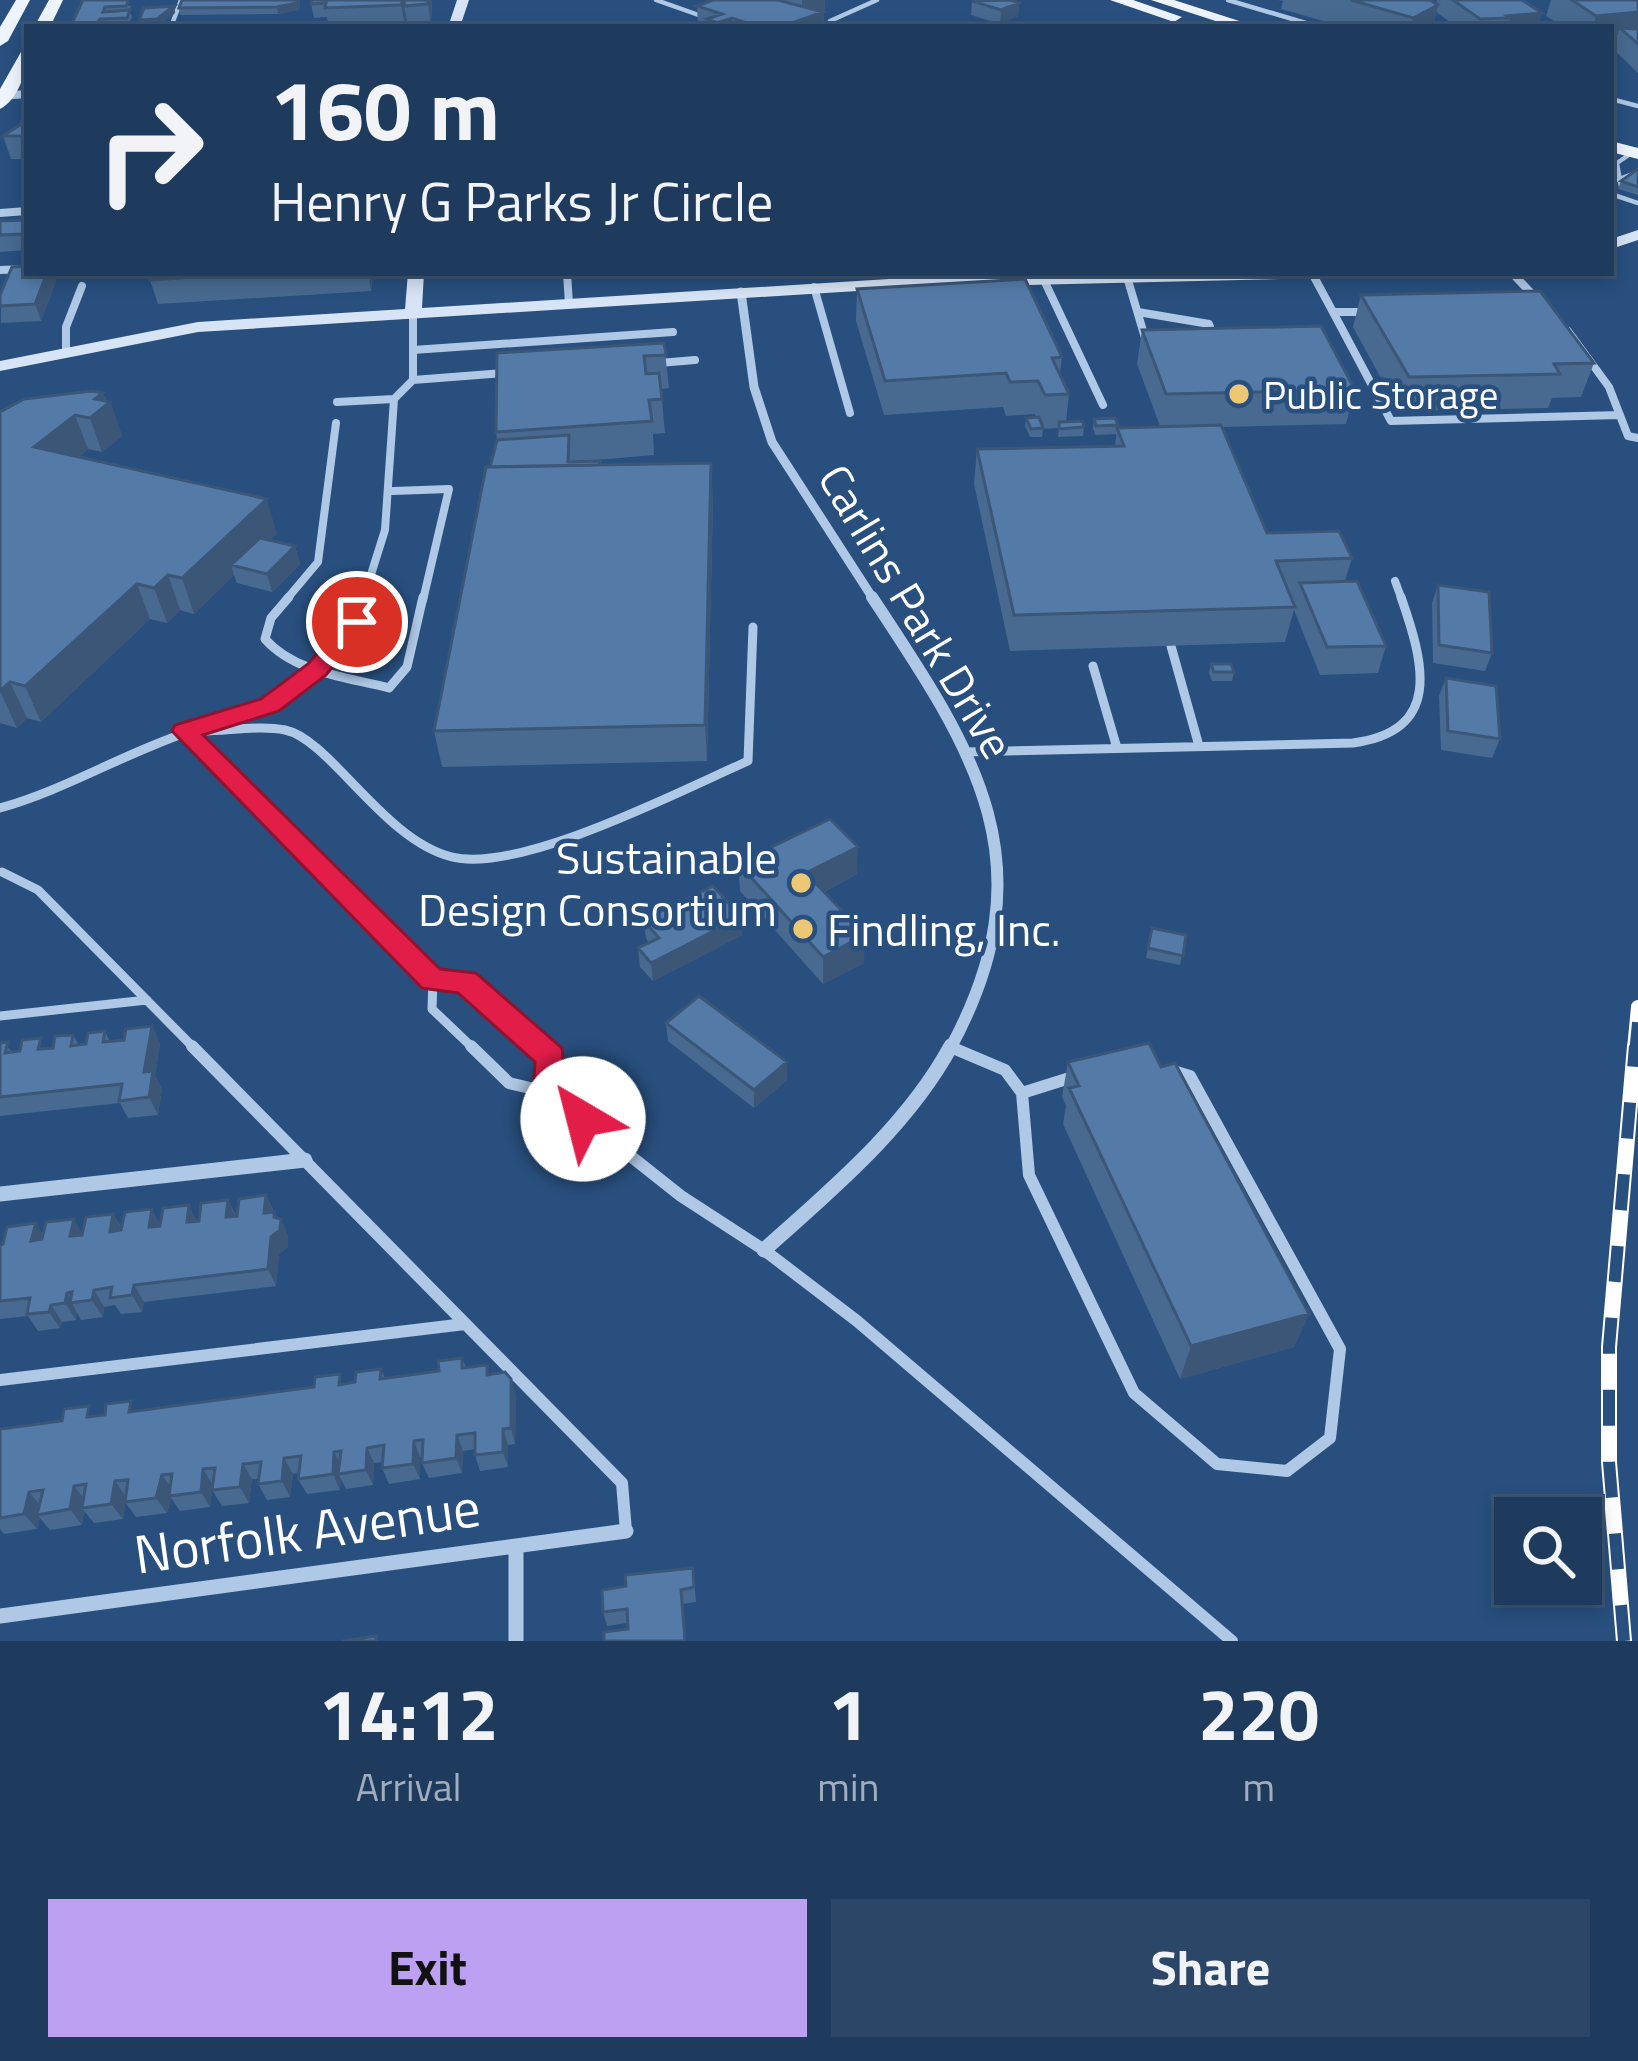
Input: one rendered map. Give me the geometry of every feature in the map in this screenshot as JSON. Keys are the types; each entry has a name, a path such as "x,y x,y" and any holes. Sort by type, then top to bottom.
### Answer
{"main road":[{"path":"0,41 23,0"},
{"path":"1117,0 1195,24"},
{"path":"1158,0 1240,24"},
{"path":"2,99 24,60"},
{"path":"413,314 416,276"},
{"path":"0,350 198,327 904,278 1174,276"},
{"path":"0,366 65,343"}],"street":[{"path":"23,0 34,0"},
{"name":"Carlins Park Drive","path":"741,292 753,383 776,447 939,701 989,809 1000,919 986,975 952,1048 907,1114 849,1175 764,1250"},
{"path":"0,1194 304,1160"},
{"name":"Norfolk Avenue","path":"0,1616 626,1531"},
{"path":"516,1547 516,1641"}],"lane":[{"path":"656,0 708,19"},
{"path":"830,21 877,0"},
{"path":"1228,0 1309,24"},
{"path":"697,15 711,9"},
{"path":"1302,22 1312,18"},
{"path":"1614,180 1632,158"},
{"path":"1624,185 1617,163 1632,158"},
{"path":"567,276 569,304"},
{"path":"1317,276 1391,421 1620,416"},
{"path":"1515,276 1545,307 1521,308"},
{"path":"1127,277 1150,353"},
{"path":"1043,278 1103,404"},
{"path":"65,343 82,286"},
{"path":"814,287 850,413"},
{"path":"1333,312 1380,311"},
{"path":"1138,312 1209,325 1216,345"},
{"path":"413,314 413,380"},
{"path":"1556,319 1580,343 1609,387 1628,436 1638,438"},
{"path":"413,350 673,332"},
{"path":"588,338 588,352"},
{"path":"445,377 446,347"},
{"path":"653,363 695,360"},
{"path":"337,402 394,399 413,380 506,373"},
{"path":"0,808 43,795 184,731 270,705 317,669 357,622 397,469 394,399"},
{"path":"336,422 318,562 264,632 273,650 317,669 389,688 407,667 449,489 393,491"},
{"path":"965,752 1353,742 1389,737 1412,717 1420,691 1419,653 1395,581"},
{"path":"184,731 285,730 305,738 399,830 456,860 495,858 550,842 748,761 753,627"},
{"path":"1171,646 1199,746"},
{"path":"1093,666 1118,748"},
{"path":"184,731 433,980 465,981 550,1057 550,1093"},
{"path":"1,873 38,890 622,1483 626,1531"},
{"path":"433,980 432,1009 508,1083 550,1093 681,1196 764,1250 857,1321 1232,1641"},
{"path":"0,1016 147,1000"},
{"path":"952,1048 1005,1070 1022,1093 1029,1174 1134,1393 1216,1464 1287,1472 1330,1438 1340,1349 1190,1076 1150,1064"},
{"path":"1022,1093 1088,1072"},
{"path":"0,1379 465,1324"}],"building":[{"path":"83,0 129,0 126,6 105,7 103,12 130,10 127,18 71,24"},
{"path":"182,0 298,0 277,7 179,8"},
{"path":"326,0 403,0 401,5 325,8"},
{"path":"404,0 428,0 428,4 404,6"},
{"path":"713,0 778,0 823,12 789,24 733,24 741,21 732,18 717,23 707,19 722,14 697,6"},
{"path":"1351,0 1430,0 1438,5 1413,18"},
{"path":"1453,0 1522,0 1542,13 1480,19"},
{"path":"1572,0 1638,0 1638,12 1596,16"},
{"path":"972,1 1019,3 1001,10"},
{"path":"174,6 157,19 139,20 144,8"},
{"path":"1620,28 1638,29 1638,44"},
{"path":"24,118 24,136 3,136"},
{"path":"1638,169 1638,187 1621,181"},
{"path":"24,220 24,234 0,235 0,221"},
{"path":"24,266 24,276 46,276 35,304 0,306 12,267"},
{"path":"151,276 196,277 150,280"},
{"path":"1025,279 1062,357 1052,358 1069,394 1045,395 1038,381 1010,382 1006,373 885,381 857,289"},
{"path":"1540,291 1594,363 1554,364 1560,374 1409,377 1361,295"},
{"path":"1321,326 1355,390 1166,394 1142,330"},
{"path":"664,343 666,355 644,356 646,374 659,373 662,399 649,400 652,421 496,432 497,353"},
{"path":"103,393 95,399 110,402 90,418 75,415 34,447 267,499 182,578 168,575 154,588 137,584 25,686 10,682 0,691 0,412 24,399"},
{"path":"1039,417 1043,428 1031,429 1026,418"},
{"path":"1115,418 1118,425 1096,426 1094,419"},
{"path":"1083,421 1084,427 1059,429 1059,422"},
{"path":"1221,425 1267,533 1339,531 1352,558 1276,561 1295,607 1014,615 977,449 1124,446 1117,428"},
{"path":"569,435 568,462 600,461 600,465 490,467 497,440"},
{"path":"711,463 705,725 434,731 486,467"},
{"path":"260,538 295,546 267,574 231,565"},
{"path":"1357,581 1386,646 1327,647 1300,583"},
{"path":"1438,585 1489,592 1492,653 1439,645"},
{"path":"1211,664 1231,664 1234,672 1214,672"},
{"path":"1446,678 1496,686 1500,739 1448,731"},
{"path":"830,819 858,847 806,873 865,935 823,957 738,863"},
{"path":"713,886 741,917 651,963 638,948 659,938 643,920"},
{"path":"1152,928 1186,935 1183,956 1148,948"},
{"path":"699,996 787,1062 754,1090 666,1023"},
{"path":"152,1026 144,1072 153,1071 149,1097 119,1101 122,1084 0,1097 0,1043 8,1042 5,1053 20,1051 22,1040 41,1038 38,1049 53,1048 55,1036 73,1035 71,1046 86,1044 88,1033 105,1031 103,1042 124,1040 126,1029"},
{"path":"1149,1043 1161,1067 1175,1063 1309,1314 1191,1346 1069,1088 1079,1086 1068,1062"},
{"path":"266,1195 264,1213 274,1212 281,1219 280,1230 271,1237 268,1269 134,1285 132,1295 110,1298 112,1287 94,1290 92,1300 70,1303 72,1292 67,1293 65,1303 51,1305 49,1312 27,1314 30,1298 0,1301 0,1245 7,1227 36,1223 31,1241 42,1239 46,1222 74,1219 70,1236 82,1235 86,1217 113,1214 110,1232 121,1230 125,1212 152,1209 149,1227 160,1226 163,1208 189,1205 187,1222 199,1221 201,1203 228,1200 226,1217 237,1216 239,1199"},
{"path":"462,1358 462,1368 487,1365 487,1375 505,1372 511,1379 511,1428 503,1429 503,1452 475,1455 475,1433 457,1435 456,1458 422,1463 423,1440 419,1440 414,1441 413,1464 382,1468 384,1445 367,1448 366,1470 338,1474 341,1451 334,1452 333,1474 298,1479 301,1456 284,1458 282,1481 258,1484 261,1462 243,1464 240,1487 212,1490 215,1468 203,1469 201,1492 169,1496 172,1474 162,1475 156,1498 125,1502 128,1480 115,1481 111,1504 82,1508 86,1484 74,1486 70,1509 37,1515 43,1490 29,1492 24,1514 0,1518 0,1429 62,1421 64,1409 89,1406 87,1417 105,1415 106,1404 131,1401 129,1412 314,1387 315,1377 340,1374 339,1385 355,1382 356,1372 381,1369 380,1379 439,1371 438,1361"},
{"path":"693,1568 694,1587 681,1590 685,1641 604,1641 604,1632 628,1629 627,1609 603,1612 602,1590 626,1586 625,1575"}],"railway":[{"path":"1634,1049 1638,1007"},
{"path":"1624,1641 1609,1462 1609,1347 1635,1046"}],"place":[{"name":"Public Storage","path":"1239,394"},
{"name":"Sustainable Design Consortium","path":"801,883"},
{"name":"Findling, Inc.","path":"803,929"}],"route":[{"path":"357,622 337,650 270,705 184,731 433,980 465,981 550,1057 550,1093 583,1119"}]}
